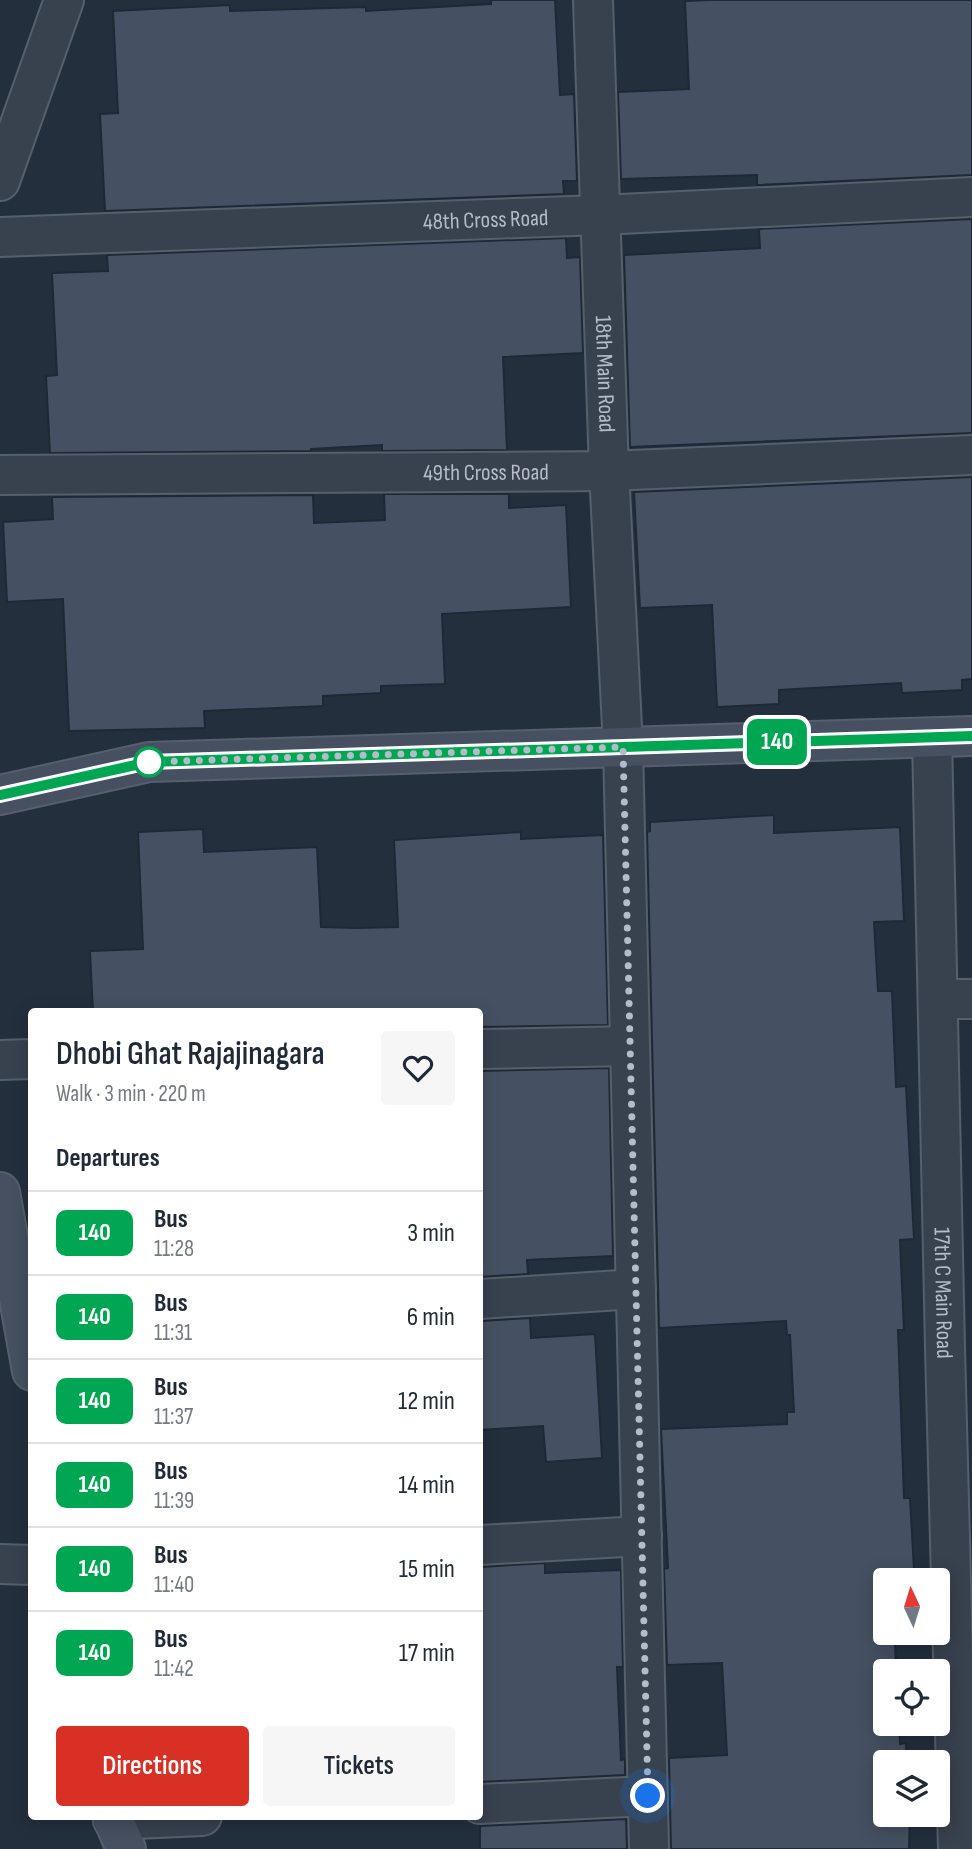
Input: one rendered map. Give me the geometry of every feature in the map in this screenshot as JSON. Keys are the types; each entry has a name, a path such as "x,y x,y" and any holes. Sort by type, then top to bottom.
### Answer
{"street":[{"path":"0,181 64,0"},
{"name":"18th Main Road","path":"593,0 608,471 623,747 649,1849"},
{"name":"48th Cross Road","path":"0,237 600,215 972,197"},
{"name":"49th Cross Road","path":"0,475 608,471 972,456"},
{"path":"0,795 149,762 972,736"},
{"name":"17th C Main Road","path":"932,738 955,999 963,1703 958,1849"},
{"path":"483,1049 630,1046"},
{"path":"0,1060 28,1059"},
{"path":"0,1192 28,1323"},
{"path":"483,1299 636,1289"},
{"path":"483,1545 642,1536"},
{"path":"0,1564 28,1565"},
{"path":"483,1804 648,1796"},
{"path":"117,1829 176,1820"}],"building":[{"path":"491,0 555,0 560,95 574,94 577,181 563,181 564,194 105,211 100,114 118,113 113,11 230,5 230,11 366,7 366,11 491,4"},
{"path":"972,0 972,175 757,185 757,175 621,179 618,92 689,89 685,1"},
{"path":"972,219 972,433 630,447 624,255 760,248 759,229"},
{"path":"566,238 567,258 580,257 583,353 503,357 507,450 382,451 382,445 311,451 50,453 46,376 57,375 52,273 108,271 107,255"},
{"path":"972,477 972,679 962,680 962,690 902,693 901,683 779,690 779,704 717,707 712,605 640,608 634,492"},
{"path":"384,494 509,494 509,508 566,505 571,607 442,614 445,684 381,686 381,693 323,696 323,706 204,711 205,728 69,731 63,599 7,602 3,522 53,519 52,497 313,495 314,523 385,520"},
{"path":"774,815 774,833 900,827 904,921 874,922 878,991 892,991 896,1087 906,1086 914,1239 900,1240 904,1330 898,1330 904,1498 910,1498 914,1568 873,1568 873,1645 895,1645 896,1659 873,1659 873,1736 900,1736 900,1744 906,1743 906,1750 873,1750 873,1827 910,1827 909,1849 671,1849 669,1758 727,1755 722,1663 667,1665 664,1569 668,1568 661,1429 787,1424 787,1412 794,1412 790,1335 787,1335 786,1321 659,1328 647,832 650,831 650,822"},
{"path":"203,829 204,852 317,847 321,927 356,928 398,927 394,840 521,832 521,839 603,835 608,1025 483,1027 483,1008 93,1008 90,951 143,949 138,832"},
{"path":"609,1068 613,1256 527,1260 528,1274 483,1277 483,1071"},
{"path":"530,1318 531,1338 595,1334 602,1458 546,1462 543,1426 483,1430 483,1321"},
{"path":"545,1563 545,1573 621,1570 623,1667 617,1667 621,1760 625,1759 625,1775 483,1782 483,1567"},
{"path":"626,1819 627,1849 480,1849 480,1826"}],"bus line":[{"name":"140","path":"0,795 149,762 972,736"}],"route":[{"path":"149,762 623,747 648,1796"}]}
